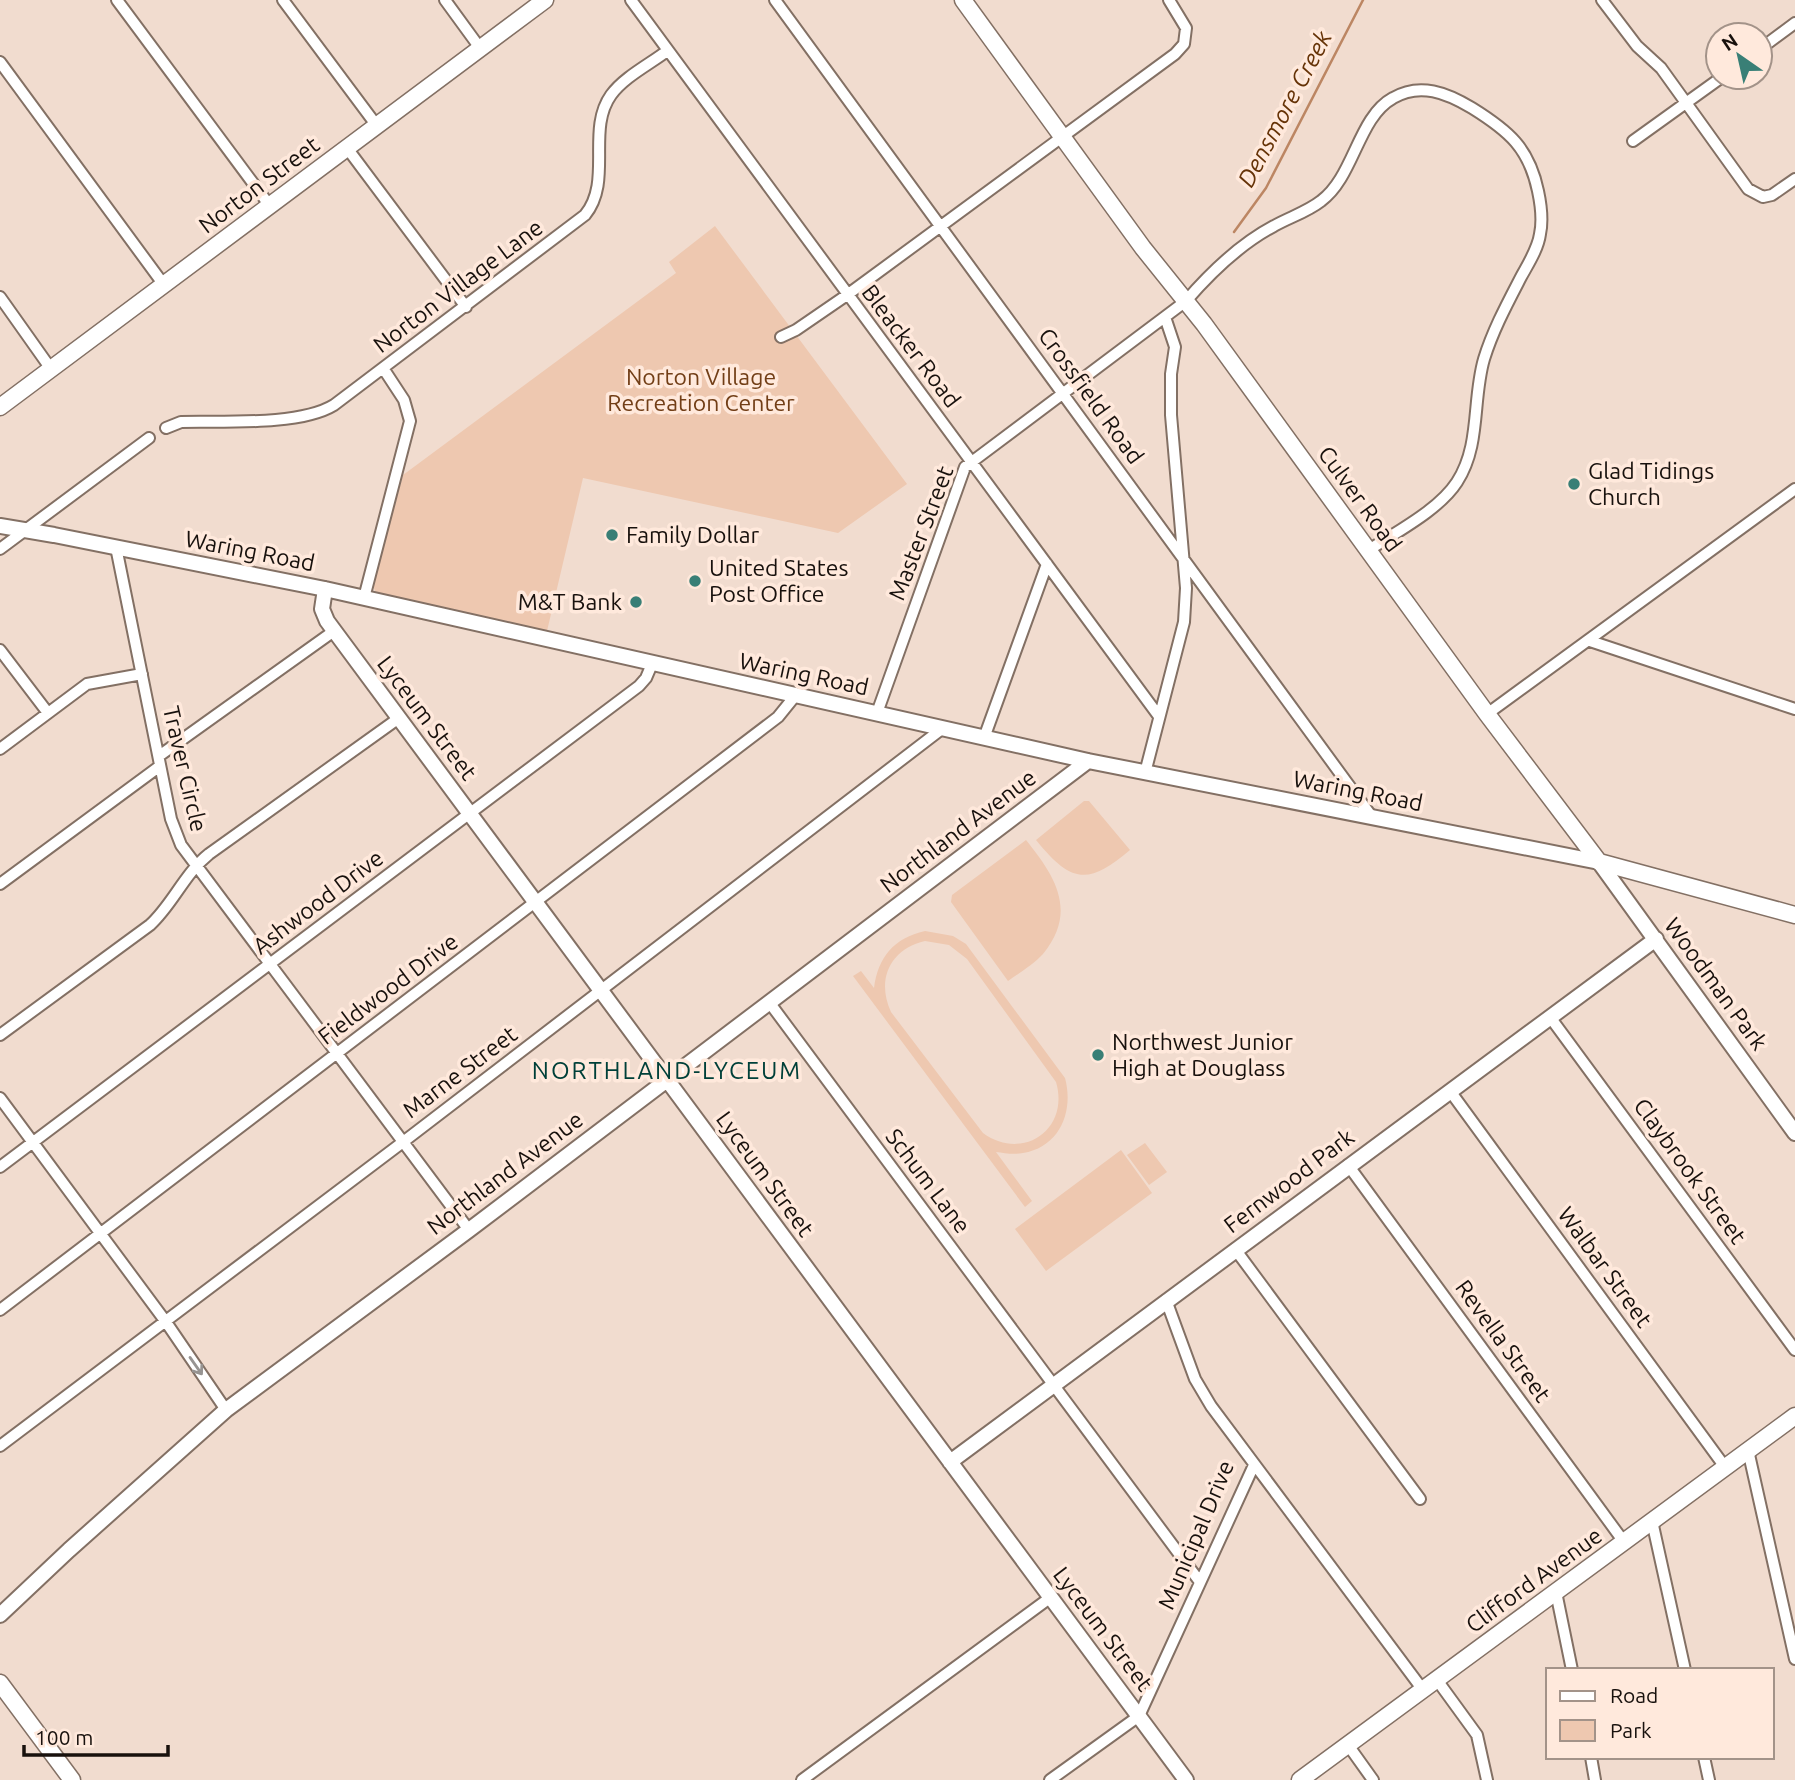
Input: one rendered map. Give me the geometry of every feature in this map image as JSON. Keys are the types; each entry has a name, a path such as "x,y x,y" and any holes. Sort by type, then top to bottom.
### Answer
{"main road":[{"name":"Norton Street","path":"0,407 545,0"},
{"name":"Culver Road","path":"963,0 1143,248 1186,301 1487,714 1599,862"},
{"path":"1599,862 1795,915"},
{"name":"Clifford Avenue","path":"1300,1780 1795,1416"},
{"path":"0,1683 72,1780"}],"street":[{"path":"117,0 270,206"},
{"path":"283,0 377,126"},
{"path":"445,0 480,48"},
{"name":"Bleacker Road","path":"631,0 1158,716"},
{"name":"Crossfield Road","path":"775,0 1373,817"},
{"path":"782,337 847,295 1179,49 1186,38 1186,28 1169,0"},
{"path":"1606,1 1637,46 1661,68 1748,189 1763,197 1772,195 1795,179"},
{"path":"1774,39 1795,23"},
{"name":"Norton Village Lane","path":"166,428 181,422 266,419 315,413 334,405 466,307 592,208 598,190 602,121 606,104 622,84 667,51"},
{"path":"0,62 164,285"},
{"name":"Master Street","path":"877,713 965,469 971,462 1186,301 1215,270 1247,243 1321,201 1333,190 1376,112 1390,99 1407,91 1426,89 1453,97 1497,124 1524,151 1530,162 1539,196 1540,235 1491,338 1479,382 1475,427 1466,463 1456,483 1444,497 1369,550"},
{"path":"1633,141 1704,90"},
{"path":"347,148 466,307"},
{"path":"0,298 51,369"},
{"path":"1145,773 1184,622 1186,588 1171,415 1171,374 1175,347 1165,317"},
{"path":"364,598 410,421 404,400 383,368"},
{"path":"0,549 149,438"},
{"path":"1487,714 1795,489"},
{"name":"Waring Road","path":"0,526 54,534 325,589 1145,773 1599,862"},
{"name":"Traver Circle","path":"0,1035 150,925 169,904 195,866 175,832 116,547"},
{"path":"984,738 1047,565"},
{"name":"Lyceum Street","path":"325,589 322,609 334,631 1186,1780"},
{"path":"0,884 334,631"},
{"path":"1590,641 1795,709"},
{"path":"0,650 48,713"},
{"name":"Ashwood Drive","path":"0,1167 639,686 652,664"},
{"path":"0,749 87,684 142,674"},
{"name":"Fieldwood Drive","path":"0,1310 778,717 795,696"},
{"path":"399,718 209,853 195,866 469,1230"},
{"name":"Marne Street","path":"0,1446 602,991 943,728"},
{"name":"Northland Avenue","path":"0,1615 226,1410 469,1230 1088,761"},
{"name":"Woodman Park","path":"1599,862 1795,1133"},
{"name":"Fernwood Park","path":"950,1462 1348,1164 1656,939"},
{"name":"Schum Lane","path":"769,1002 1200,1582"},
{"name":"Claybrook Street","path":"1550,1017 1795,1350"},
{"name":"Walbar Street","path":"1450,1091 1725,1467"},
{"path":"0,1098 166,1322 226,1410"},
{"name":"Revella Street","path":"1348,1164 1624,1542"},
{"path":"1236,1249 1420,1499"},
{"name":"Municipal Drive","path":"1139,1716 1254,1465 1195,1379 1166,1300"},
{"path":"1748,1450 1795,1659"},
{"path":"1254,1465 1423,1690"},
{"path":"1652,1521 1685,1668"},
{"path":"1556,1592 1573,1668"},
{"path":"802,1780 1051,1597"},
{"path":"1437,1680 1477,1735 1487,1780"},
{"path":"1050,1780 1139,1716"},
{"path":"1348,1745 1373,1780"},
{"path":"1591,1759 1595,1780"},
{"path":"1704,1759 1709,1780"}],"green space":[{"name":"Norton Village Recreation Center","path":"715,226 907,484 838,533 583,478 547,631 376,593 373,586 403,475 676,273 669,262"},
{"path":"1084,801 1089,801 1130,850 1103,870 1080,875 1060,865 1036,840"},
{"path":"1026,840 1046,867 1058,894 1061,909 1054,938 1043,954 1008,981 951,902 952,895"},
{"path":"925,931 953,936 966,944 1065,1078 1065,1115 1055,1135 1036,1149 1023,1153 996,1152 1032,1201 1025,1207 853,976 861,971 874,988 879,967 889,950 914,934","holes":["925,941 949,945 967,959 1056,1082 1059,1099 1056,1114 1050,1126 1040,1136 1027,1142 1013,1144 998,1141 983,1133 891,1012 885,989 889,968 895,959 903,951"]},
{"path":"1145,1143 1167,1172 1149,1185 1127,1155"},
{"path":"1121,1150 1152,1193 1046,1271 1015,1229"}],"waterway":[{"name":"Densmore Creek","path":"1234,232 1266,188 1363,0"}],"place":[{"name":"Glad Tidings Church","path":"1574,484"},
{"name":"Family Dollar","path":"612,535"},
{"name":"United States Post Office","path":"695,581"},
{"name":"M&T Bank","path":"636,602"},
{"name":"Northwest Junior High at Douglass","path":"1098,1055"}],"district":[{"name":"NORTHLAND-LYCEUM","path":"667,1071"}]}
